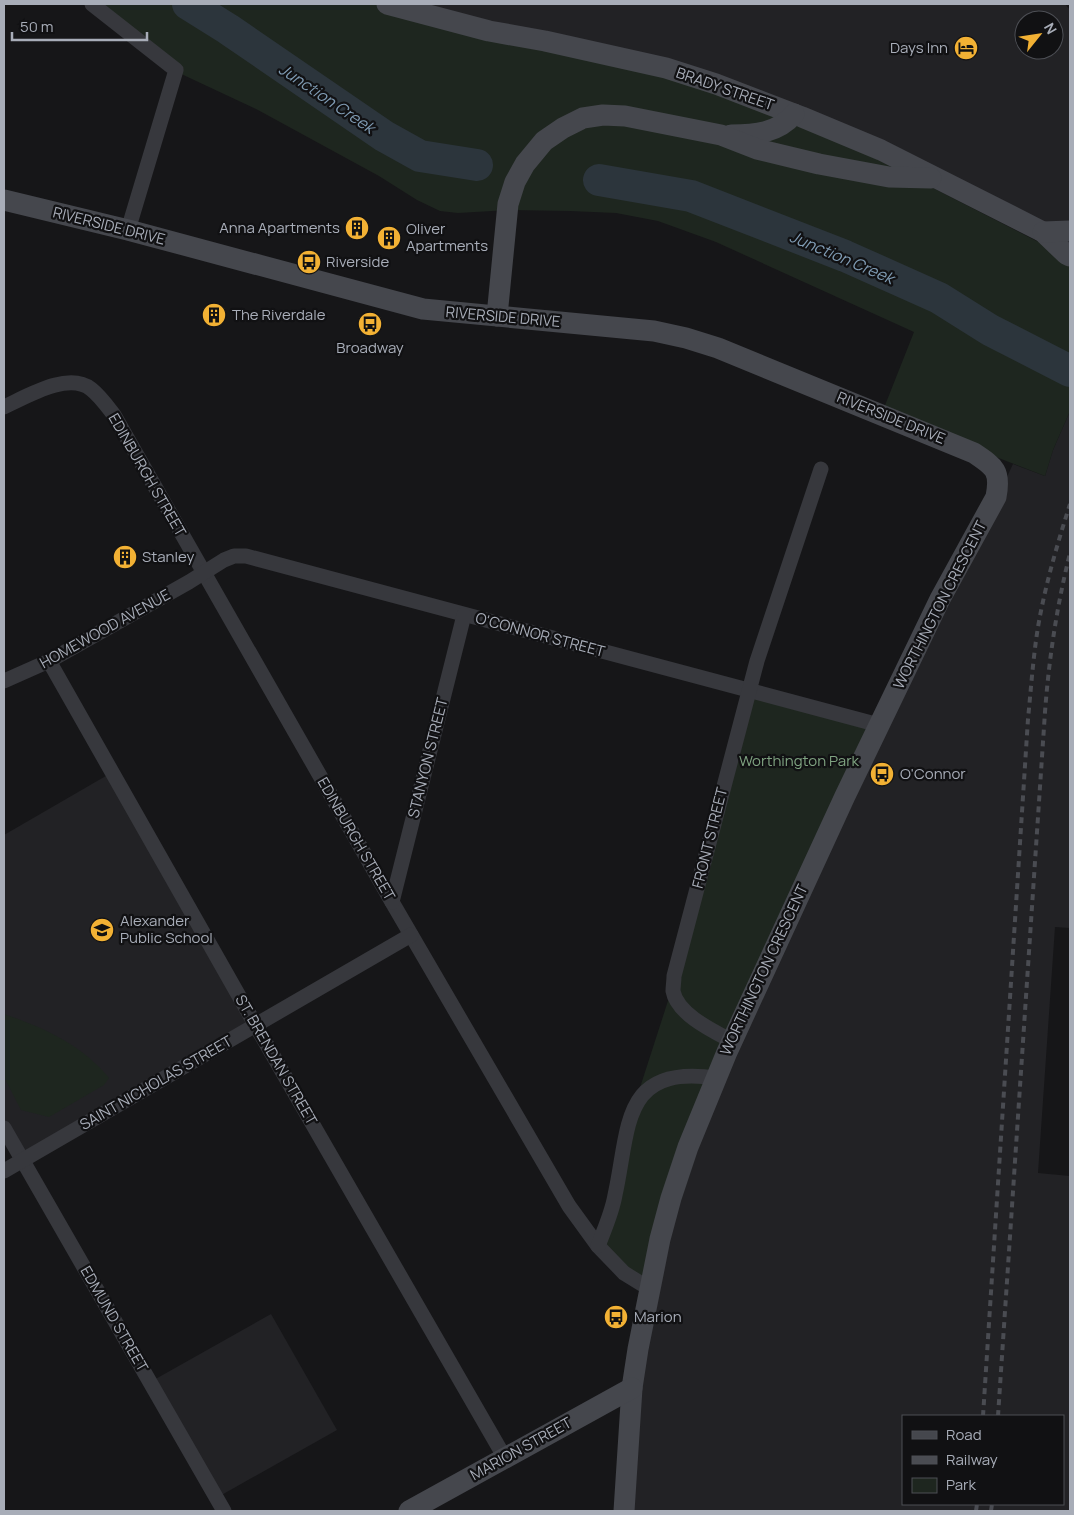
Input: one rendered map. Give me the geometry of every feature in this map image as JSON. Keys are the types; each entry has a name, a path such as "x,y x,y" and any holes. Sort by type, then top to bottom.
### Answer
{"street":[{"path":"92,4 176,70 128,230"},
{"name":"BRADY STREET","path":"386,4 489,31 545,41 666,68 716,84 881,150 1043,232 1070,256"},
{"path":"721,135 755,135 773,130 789,120 794,114"},
{"path":"496,316 508,204 515,182 525,164 544,141 563,128 583,118 603,115 625,116 721,135 756,149 819,164 889,177 938,178"},
{"name":"RIVERSIDE DRIVE","path":"4,200 128,230 423,309 654,332 686,338 718,348 974,452 990,464"},
{"name":"BRADY STREET","path":"1043,232 1070,231"},
{"name":"EDINBURGH STREET","path":"4,407 59,384 74,383 90,387 114,415 392,902 569,1206 598,1246 624,1273 650,1289"},
{"name":"WORTHINGTON CRESCENT","path":"624,1511 632,1388 638,1349 671,1198 688,1147 732,1040 879,725 940,600 996,497 998,475 990,464"},
{"name":"FRONT STREET","path":"732,1040 703,1025 684,1010 677,1002 673,991 677,966 748,691 821,469"},
{"name":"O'CONNOR STREET","path":"204,573 224,560 234,556 246,556 879,725"},
{"name":"HOMEWOOD AVENUE","path":"4,681 50,661 204,573"},
{"name":"STANYON STREET","path":"392,902 464,615"},
{"name":"ST. BRENDAN STREET","path":"50,661 256,1026 505,1458"},
{"name":"SAINT NICHOLAS STREET","path":"4,1170 411,935"},
{"path":"598,1246 615,1197 633,1109 642,1093 658,1083 675,1076 694,1075 716,1078"},
{"name":"EDMUND STREET","path":"4,1128 224,1511"},
{"name":"MARION STREET","path":"409,1511 632,1388"}],"shaded area":[{"path":"391,4 1065,4 1070,10 1070,230"},
{"path":"1070,411 1070,928 1055,927 1038,1173 1070,1176 1070,1511 625,1511 632,1405 690,1147 1013,464 1045,476 1053,450"},
{"name":"Alexander Public School","path":"111,773 255,1025 24,1158 4,1124 4,835"},
{"path":"271,1314 337,1430 218,1497 152,1381"}],"green space":[{"path":"90,4 391,4 757,98 1070,258 1070,411 1053,450 1045,476 882,413 914,332 716,242 658,221 616,213 509,210 458,213 440,211 417,200 379,176 258,110 177,72"},
{"name":"Worthington Park","path":"750,690 881,724 734,1040 652,1288 598,1244 636,1100 676,976"},
{"path":"4,1014 61,1038 98,1066 109,1078 104,1085 49,1117 21,1110 4,1077"}],"waterway":[{"name":"Junction Creek","path":"188,4 228,29 384,136 420,156 477,165"},
{"name":"Junction Creek","path":"599,180 691,196 845,256 939,298 990,330 1070,371"}],"railway":[{"path":"983,1415 1032,673 1044,596 1070,504"},
{"path":"998,1415 1045,712 1054,632 1070,553"},
{"path":"976,1511 977,1505"},
{"path":"991,1511 992,1505"}],"place":[{"name":"Days Inn","path":"966,48"},
{"name":"Anna Apartments","path":"357,228"},
{"name":"Oliver Apartments","path":"389,238"},
{"name":"Riverside","path":"309,262"},
{"name":"The Riverdale","path":"214,315"},
{"name":"Broadway","path":"370,324"},
{"name":"Stanley","path":"125,557"},
{"name":"O'Connor","path":"882,774"},
{"name":"Alexander Public School","path":"102,930"},
{"name":"Marion","path":"616,1317"}]}
